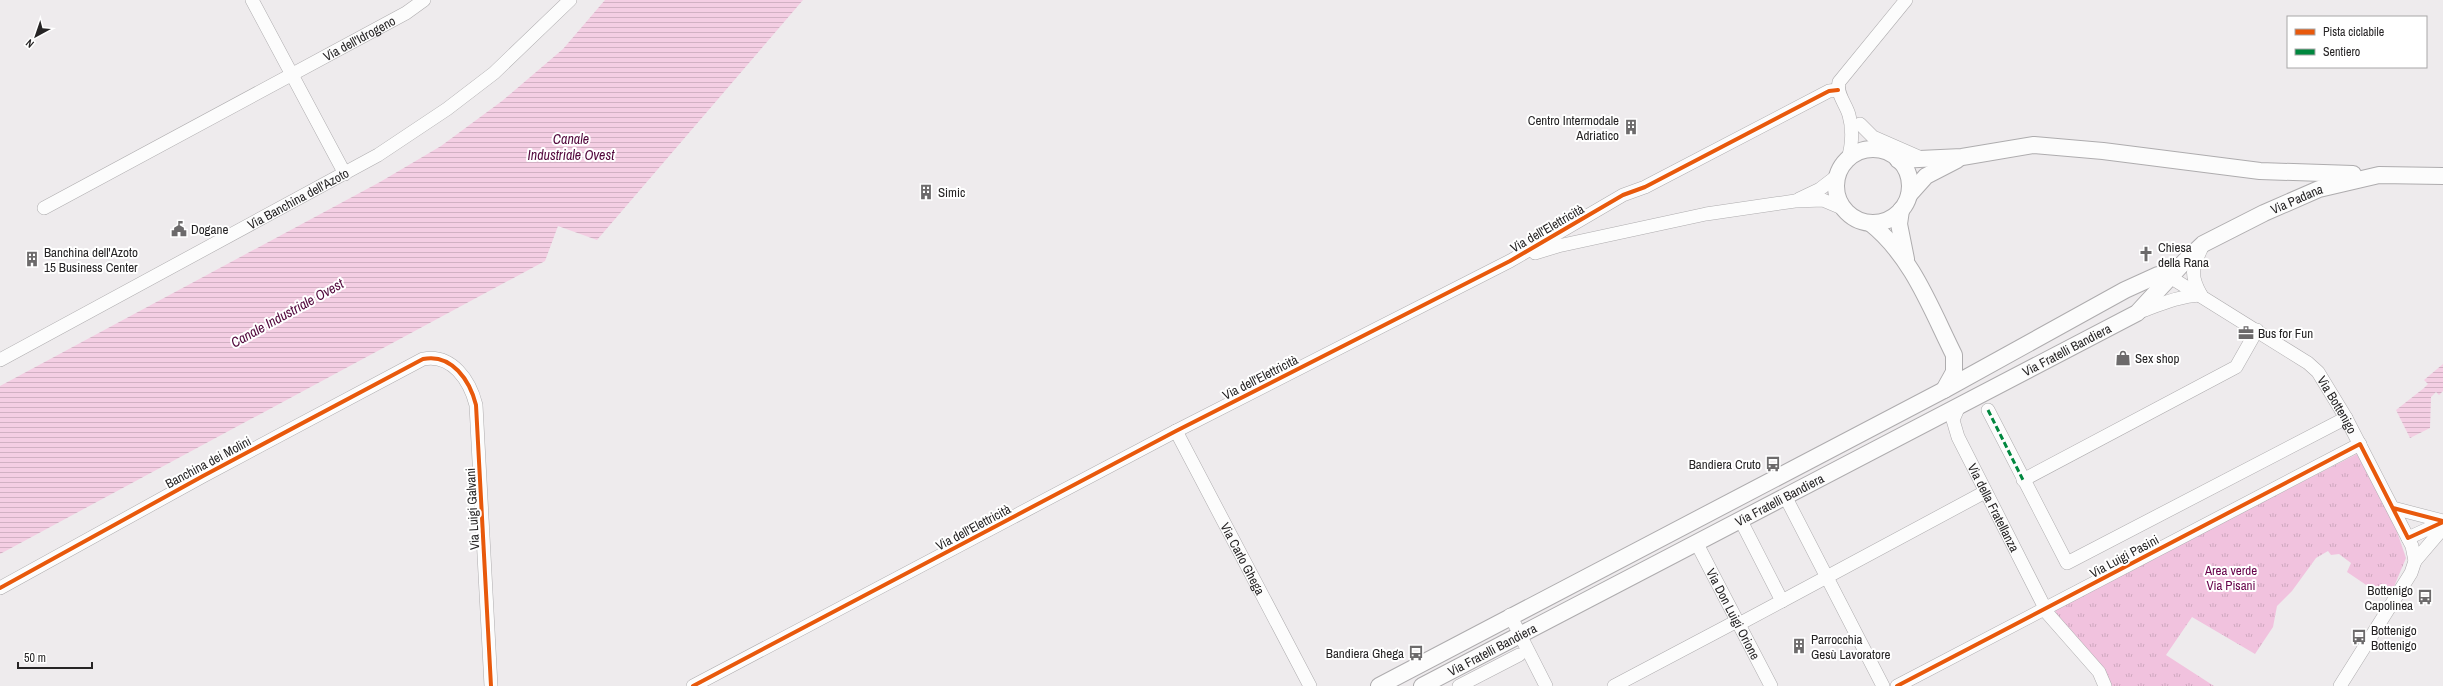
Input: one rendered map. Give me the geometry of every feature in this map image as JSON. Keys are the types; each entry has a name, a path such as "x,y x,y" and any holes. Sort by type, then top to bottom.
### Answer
{"main road":[{"path":"1898,160 1962,157 2034,145 2103,151 2260,171 2379,175"},
{"path":"1901,210 1892,218 1882,223 1870,224 1859,221 1842,208 1837,198 1837,176 1848,158 1868,150 1879,150 1898,160 1906,170 1910,182 1909,195"},
{"path":"1906,260 1899,224 1901,210 1909,195 1926,176 1962,157"},
{"name":"Via Padana","path":"2170,277 2203,244 2264,213 2319,189 2379,175 2443,176"},
{"path":"1870,224 1888,237 1906,260 1954,355 1967,369 1975,373"},
{"name":"Via Fratelli Bandiera","path":"1379,686 1510,615 1944,390 2125,290 2158,275 2170,277"},
{"name":"Via Fratelli Bandiera","path":"1422,686 2136,313 2170,277"},
{"path":"2125,290 2138,299 2136,313"},
{"path":"1944,390 1954,372 1954,355"}],"street":[{"path":"252,0 345,174"},
{"name":"Via dell'Idrogeno","path":"44,208 406,13 424,0"},
{"name":"Via Banchina dell'Azoto","path":"0,360 345,174 448,109 488,77 536,35 570,0"},
{"path":"1848,158 1851,142 1849,114 1838,90 1841,79 1906,0"},
{"name":"Via dell'Elettricità","path":"693,686 1176,431 1510,261 1623,195 1645,187 1829,91 1838,90"},
{"path":"1849,114 1877,139 1924,159"},
{"path":"1860,124 1868,140 1879,150"},
{"path":"1795,201 1820,189 1837,176"},
{"path":"1510,261 1566,244 1706,214 1795,201 1822,200 1842,208"},
{"path":"2202,295 2194,282 2193,272 2203,244"},
{"path":"2170,277 2202,295"},
{"name":"Via Fratelli Bandiera","path":"2136,313 2186,295 2202,295"},
{"name":"Via Bottenigo","path":"2202,295 2308,363 2318,372 2346,418 2393,508 2408,538 2415,561"},
{"path":"2023,480 2236,367 2257,330"},
{"name":"Banchina dei Molini","path":"0,588 202,476 427,358"},
{"name":"Via Luigi Galvani","path":"427,358 440,359 456,368 468,384 476,405 491,686"},
{"name":"Via della Fratellanza","path":"1960,406 1953,420 1954,427 1985,492 2045,609 2099,672 2106,686"},
{"path":"1988,410 2067,563 2346,418"},
{"name":"Via Carlo Ghega","path":"1176,431 1310,686"},
{"name":"Via Luigi Pasini","path":"1897,686 2360,444"},
{"path":"1614,686 1826,578 1985,492"},
{"path":"1785,496 1883,686"},
{"path":"2393,508 2443,523"},
{"path":"1740,519 1782,601"},
{"path":"2408,538 2443,523"},
{"path":"2340,686 2394,602 2411,573 2415,561 2438,534 2443,523"},
{"name":"Via Don Luigi Orione","path":"1696,542 1771,686"},
{"path":"1510,615 1546,686"},
{"name":"Via Fratelli Bandiera","path":"1459,686 1519,655"}],"green space":[{"name":"Area verde Via Pisani","path":"2357,454 2394,523 2406,558 2393,589 2384,597 2347,572 2351,563 2339,554 2331,555 2328,551 2316,558 2292,591 2277,606 2273,627 2255,654 2192,617 2166,655 2214,686 2111,686 2107,674 2068,631 2053,608"}],"water":[{"name":"Canale Industriale Ovest","path":"605,0 803,0 597,240 558,226 545,261 0,554 0,386 380,182 441,146 502,101 563,49"},
{"path":"2443,364 2443,391 2439,395 2436,392 2431,397 2430,428 2410,438 2396,410 2424,388 2428,384 2424,380"}],"marked path":[{"path":"1988,410 2023,480"}],"cycle path":[{"path":"693,686 1176,431 1510,261 1623,195 1645,187 1829,91 1838,90"},
{"path":"0,588 203,476 423,359 433,358 443,360 458,371 469,387 476,405 491,686"},
{"path":"1897,686 2360,444 2408,538 2443,522"},
{"path":"2393,508 2443,521"}],"place":[{"name":"Centro Intermodale Adriatico","path":"1631,127"},
{"name":"Simic","path":"926,192"},
{"name":"Dogane","path":"179,229"},
{"name":"Chiesa della Rana","path":"2146,254"},
{"name":"Banchina dell'Azoto 15 Business Center","path":"32,259"},
{"name":"Bus for Fun","path":"2246,333"},
{"name":"Sex shop","path":"2123,358"},
{"name":"Bandiera Cruto","path":"1773,464"},
{"name":"Bottenigo Capolinea","path":"2425,597"},
{"name":"Bottenigo Bottenigo","path":"2359,637"},
{"name":"Parrocchia Gesù Lavoratore","path":"1799,646"},
{"name":"Bandiera Ghega","path":"1416,653"}]}
